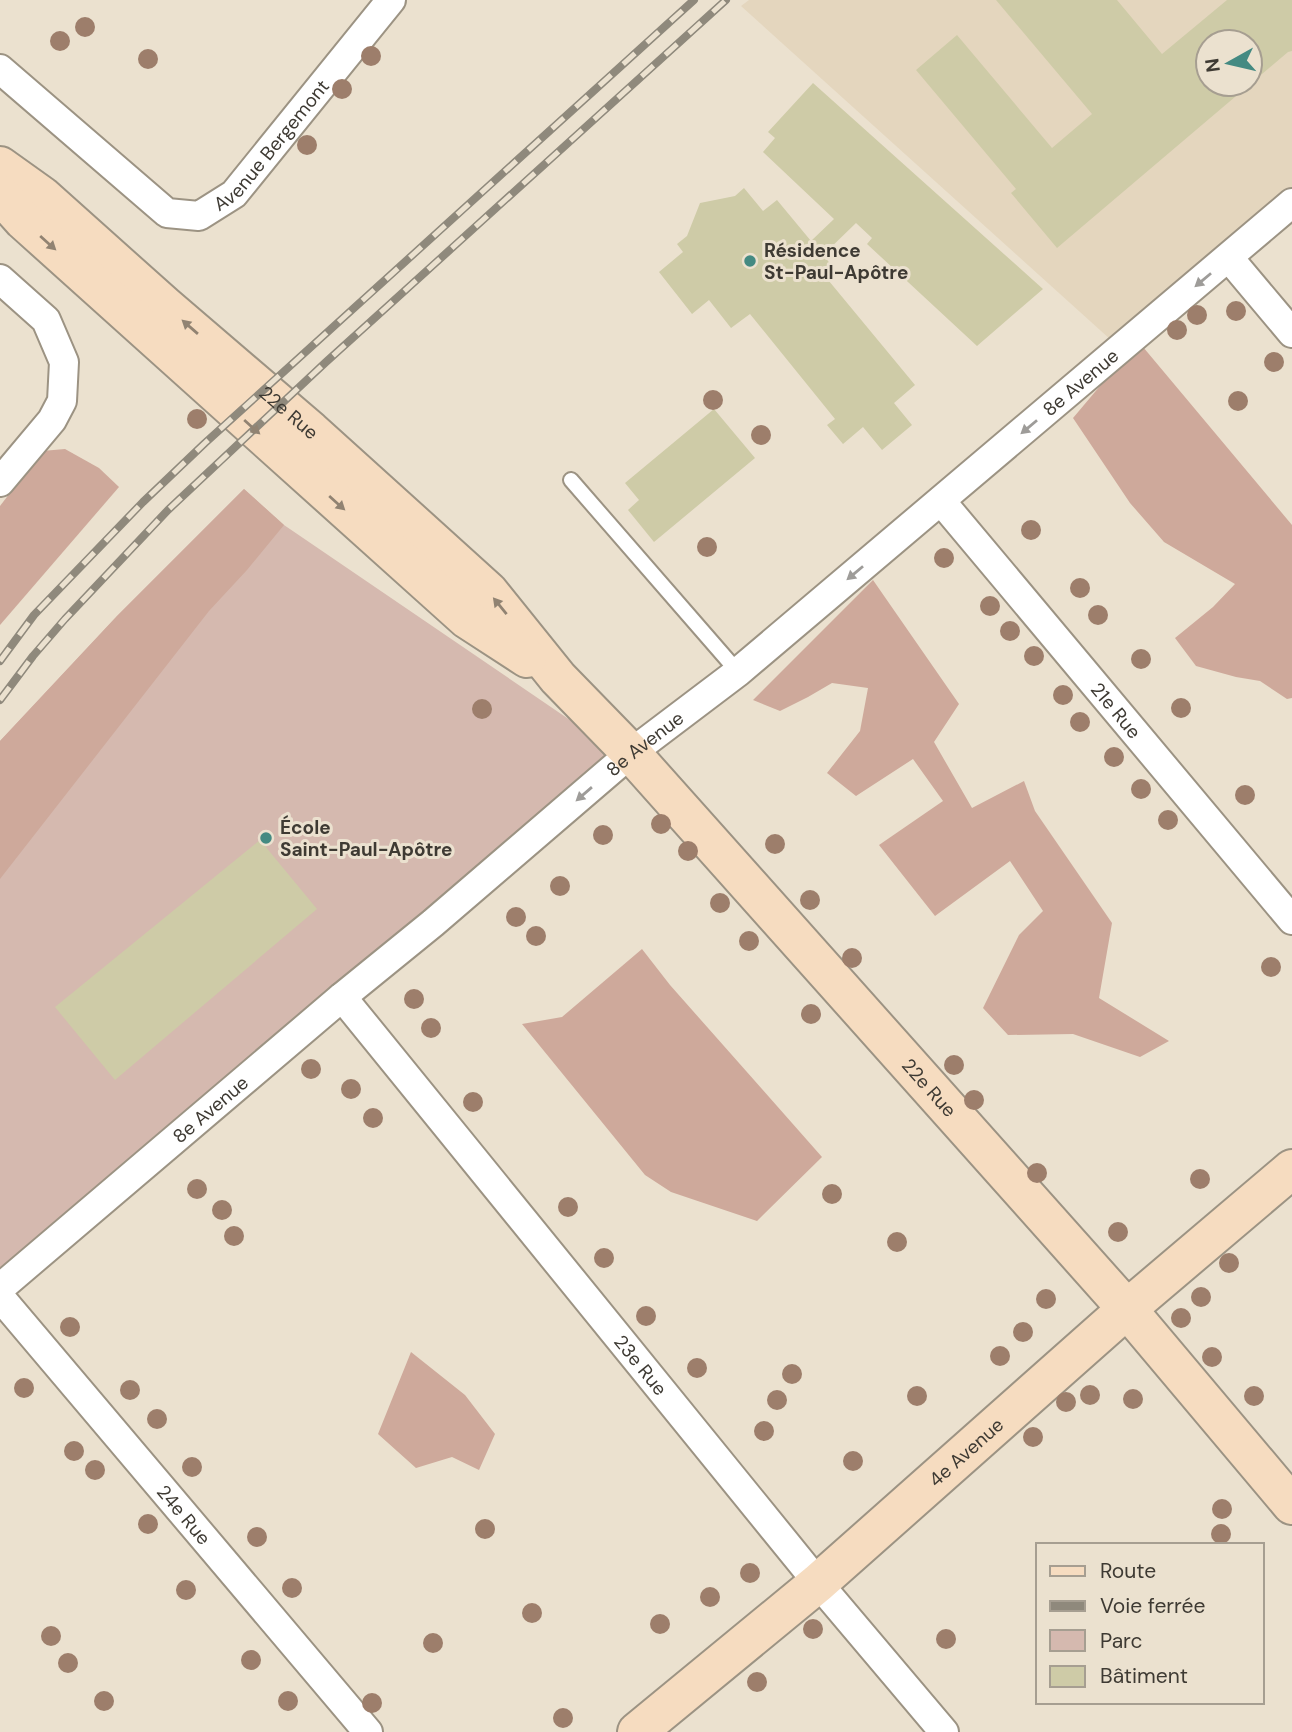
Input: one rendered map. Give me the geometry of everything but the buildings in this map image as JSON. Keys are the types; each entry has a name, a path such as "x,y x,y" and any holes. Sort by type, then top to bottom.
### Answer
{"street":[{"name":"Avenue Bergemont","path":"0,69 167,213 199,216 234,194 391,0"},
{"name":"22e Rue","path":"0,166 42,197 311,431 488,591 558,678 631,753 1127,1310 1292,1505"},
{"name":"22e Rue","path":"0,194 33,229 467,619 558,678"},
{"name":"8e Avenue","path":"0,1288 631,753 738,672 1292,204"},
{"path":"1229,258 1292,333"},
{"path":"0,279 46,320 64,362 62,401 52,420 0,482"},
{"name":"21e Rue","path":"942,501 1292,920"},
{"name":"23e Rue","path":"342,997 818,1583 944,1732"},
{"name":"4e Avenue","path":"637,1732 818,1583 1127,1310 1292,1169"},
{"name":"24e Rue","path":"0,1297 368,1732"}],"lane":[{"path":"571,480 738,672"}],"shaded area":[{"path":"749,0 1292,0 1292,203 1121,349 741,6"},
{"path":"1138,341 1292,525 1292,698 1287,699 1260,681 1196,666 1175,638 1213,607 1235,584 1164,542 1130,503 1073,418"},
{"path":"65,449 99,468 119,487 0,625 0,506 42,451"},
{"path":"244,489 284,525 209,611 0,879 0,741 117,616"},
{"path":"873,580 959,704 934,742 972,808 1024,781 1035,811 1112,923 1099,998 1169,1041 1140,1057 1073,1034 1008,1035 983,1008 1019,935 1043,911 1010,861 935,916 879,845 943,801 913,759 856,796 827,773 860,731 868,688 832,683 780,711 753,700"},
{"path":"642,949 670,985 822,1157 757,1221 671,1192 645,1175 522,1024 562,1017"},
{"path":"411,1352 465,1395 495,1434 479,1470 452,1457 416,1468 378,1434"}],"green space":[{"name":"École Saint-Paul-Apôtre","path":"244,489 284,525 611,748 631,753 0,1271 0,741 117,616"}],"railway":[{"path":"0,661 34,615 143,502 694,0"},
{"path":"0,700 65,619 168,510 326,362 726,0"}],"place":[{"name":"Résidence St-Paul-Apôtre","path":"750,261"},
{"name":"École Saint-Paul-Apôtre","path":"266,838"}]}
